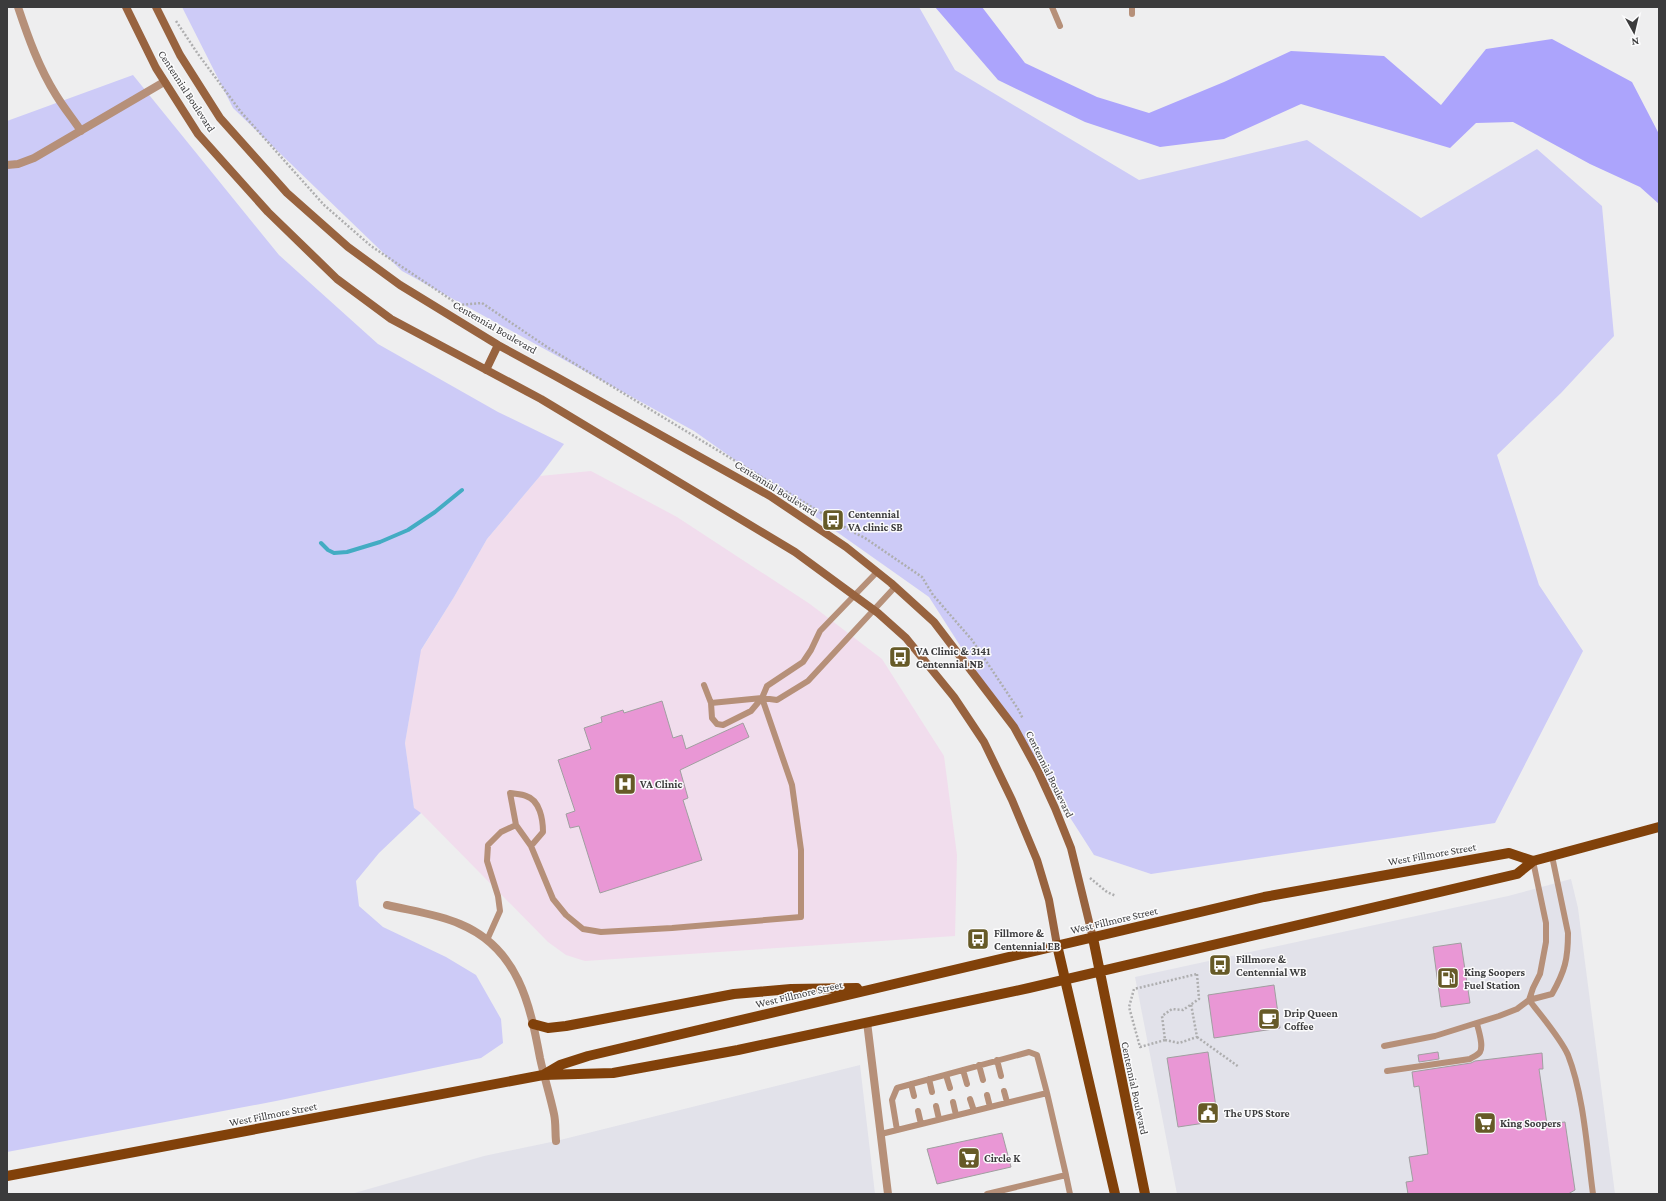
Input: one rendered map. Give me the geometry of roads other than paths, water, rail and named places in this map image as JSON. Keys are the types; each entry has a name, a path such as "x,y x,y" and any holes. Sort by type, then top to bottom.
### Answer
{"main road":[{"name":"Centennial Boulevard","path":"126,7 156,68 198,134 268,212 337,279 391,319 541,399 796,552 873,609 915,648 954,697 984,742 1012,800 1037,860 1050,900 1057,945 1115,1194"},
{"name":"Centennial Boulevard","path":"156,7 180,55 220,118 288,193 353,251 400,285 498,345 770,496 846,547 895,587 934,622 1014,727 1038,771 1071,848 1093,938 1145,1194"},
{"path":"486,370 498,345"},
{"name":"West Fillmore Street","path":"7,1176 543,1075 613,1073 714,1055 1065,979 1517,874 1533,861 1659,827"},
{"name":"West Fillmore Street","path":"543,1075 560,1065 588,1056 1264,897 1509,854 1533,861"},
{"path":"533,1024 548,1028 566,1026 734,994 791,989 879,987"}],"street":[{"path":"18,7 46,78 81,131"},
{"path":"7,165 18,164 34,158 164,82"},
{"path":"387,905 450,920 462,925 487,940 502,956 517,977 524,992 533,1024 543,1075 554,1116 556,1141"},
{"path":"867,1022 888,1194"}],"lane":[{"path":"1052,7 1060,26"},
{"path":"1132,7 1132,14"},
{"path":"704,685 712,703 712,718 717,724 723,725 751,711 762,698 767,686 803,662 812,650 820,631 877,572"},
{"path":"712,703 762,698 777,700 808,681 848,639 873,609 895,587"},
{"path":"530,846 543,832 543,822 535,801 527,796 510,793 516,825 530,846 553,899 566,915 582,929 601,932 672,928 801,917 801,850 792,785 762,698"},
{"path":"487,940 500,911 498,896 487,861 488,845 501,832 516,825"},
{"path":"1384,1046 1435,1036 1477,1023 1517,1009 1529,1000 1552,994 1559,982 1567,958 1568,933 1552,856"},
{"path":"1529,1000 1532,988 1540,974 1546,942 1546,923 1533,861"},
{"path":"1529,1000 1545,1020 1567,1054 1578,1091 1593,1194"},
{"path":"1387,1071 1470,1059 1480,1052 1482,1047 1477,1023"},
{"path":"897,1130 892,1100 897,1088 1029,1052 1037,1055 1070,1194"},
{"path":"997,1060 1001,1076"},
{"path":"979,1065 983,1080"},
{"path":"963,1070 967,1084"},
{"path":"946,1075 950,1088"},
{"path":"929,1079 932,1092"},
{"path":"911,1084 914,1096"},
{"path":"1004,1091 1007,1102"},
{"path":"881,1134 1047,1093"},
{"path":"987,1095 990,1107"},
{"path":"970,1099 974,1111"},
{"path":"953,1102 956,1115"},
{"path":"936,1106 939,1119"},
{"path":"918,1111 921,1124"},
{"path":"987,1194 1066,1175"}],"waterway":[{"path":"321,543 328,550 334,553 347,552 380,542 408,530 435,512 462,490"}],"place":[{"name":"Centennial VA clinic SB","path":"833,520"},
{"name":"VA Clinic & 3141 Centennial NB","path":"900,657"},
{"name":"VA Clinic","path":"625,784"},
{"name":"Fillmore & Centennial EB","path":"978,939"},
{"name":"Fillmore & Centennial WB","path":"1220,965"},
{"name":"King Soopers Fuel Station","path":"1448,978"},
{"name":"Drip Queen Coffee","path":"1269,1019"},
{"name":"The UPS Store","path":"1208,1113"},
{"name":"King Soopers","path":"1485,1123"},
{"name":"Circle K","path":"969,1158"}]}
